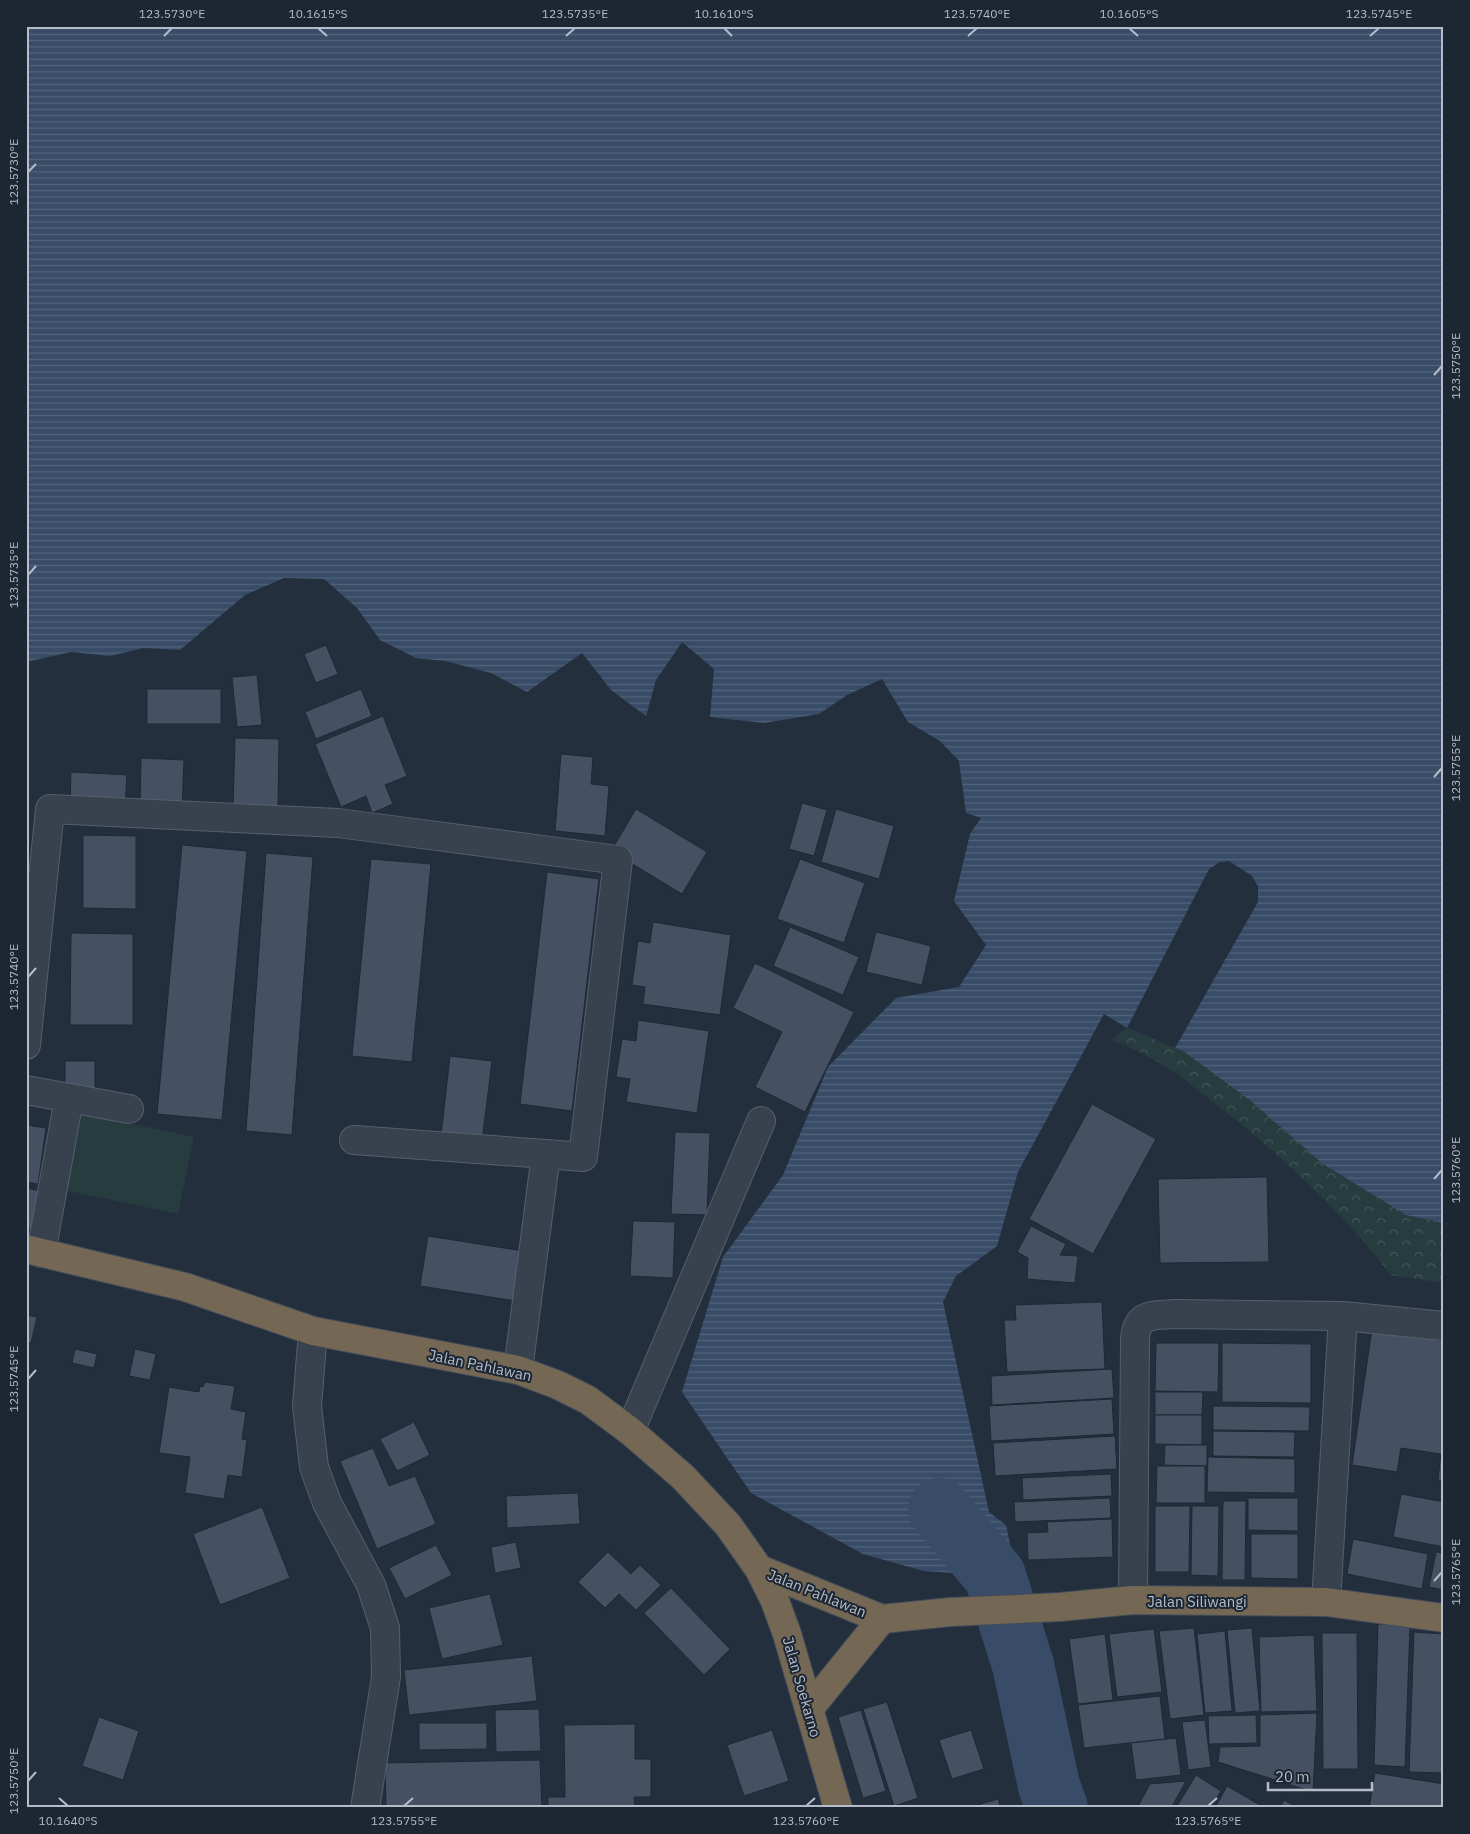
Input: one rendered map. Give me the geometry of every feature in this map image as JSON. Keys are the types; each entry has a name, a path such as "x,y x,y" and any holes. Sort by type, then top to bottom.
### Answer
{"highway":[{"name":"Jalan Pahlawan","path":"34,1251 185,1287 313,1331 518,1370 558,1385 588,1400 630,1431 683,1477 728,1525 759,1569 882,1619 950,1612"},
{"name":"Jalan Soekarno","path":"759,1569 775,1601 784,1626 838,1808"},
{"name":"Jalan Siliwangi","path":"950,1612 1060,1607 1133,1600 1326,1602 1444,1618"},
{"path":"809,1709 882,1619"}],"street":[{"path":"26,1045 50,809 338,823 618,860 583,1157 354,1140"},
{"path":"26,1090 129,1109"},
{"path":"34,1251 69,1099"},
{"path":"630,1431 761,1121"},
{"path":"518,1370 546,1154"},
{"path":"1133,1600 1136,1326 1142,1320 1149,1316 1175,1314 1343,1316 1444,1326"},
{"path":"1326,1602 1343,1316"},
{"path":"313,1331 307,1406 314,1467 327,1503 371,1585 385,1628 386,1677 365,1808"}],"green space":[{"path":"1127,1028 1183,1051 1251,1101 1323,1164 1406,1215 1444,1223 1444,1283 1391,1275 1331,1206 1241,1124 1167,1067 1140,1052 1111,1040"},
{"path":"75,1112 194,1137 178,1214 59,1189"}],"water":[{"path":"26,26 1444,26 1444,1223 1406,1215 1323,1164 1251,1101 1183,1051 1127,1028 1104,1014 1018,1172 997,1246 956,1276 943,1302 989,1512 1006,1525 1016,1572 995,1576 924,1571 863,1554 751,1493 682,1392 723,1257 783,1175 828,1067 896,998 959,987 986,945 954,901 970,834 981,818 966,813 959,761 940,741 908,722 882,679 847,695 819,714 764,723 710,717 714,669 682,642 656,680 646,716 611,690 582,653 527,692 491,673 445,661 416,658 380,640 357,608 324,579 284,578 245,595 180,650 144,648 110,656 71,652 26,662"}],"pier":[{"path":"1229,861 1252,876 1258,886 1258,902 1175,1048 1127,1028 1209,869 1220,862"}],"building":[{"path":"326,645 338,674 316,683 304,654"},
{"path":"257,675 262,725 237,727 232,677"},
{"path":"147,689 221,689 221,724 147,724"},
{"path":"361,689 372,716 316,739 305,712"},
{"path":"383,716 407,776 385,785 393,804 372,813 366,796 341,807 315,744"},
{"path":"235,738 279,739 278,811 233,810"},
{"path":"561,754 593,757 591,784 609,786 605,836 555,831"},
{"path":"141,758 184,760 182,811 140,809"},
{"path":"71,772 127,775 125,807 70,804"},
{"path":"802,803 827,810 814,856 789,849"},
{"path":"636,809 707,852 682,894 611,851"},
{"path":"836,809 894,826 879,879 821,862"},
{"path":"83,835 136,836 136,909 83,908"},
{"path":"182,845 247,851 222,1120 157,1114"},
{"path":"266,853 313,857 292,1135 246,1131"},
{"path":"371,859 431,864 412,1062 352,1056"},
{"path":"800,859 865,883 844,943 777,919"},
{"path":"547,872 599,879 572,1111 520,1104"},
{"path":"653,922 731,935 720,1015 643,1004 645,987 632,985 638,941 650,943"},
{"path":"790,927 859,957 843,995 773,966"},
{"path":"876,932 931,946 922,985 866,972"},
{"path":"71,933 133,934 133,1025 70,1025"},
{"path":"755,963 854,1012 805,1112 755,1087 782,1032 733,1008"},
{"path":"638,1020 709,1031 697,1113 626,1102 630,1079 616,1077 622,1039 636,1041"},
{"path":"450,1056 492,1061 482,1141 441,1136"},
{"path":"65,1061 95,1061 95,1092 65,1091"},
{"path":"1092,1104 1156,1139 1093,1254 1029,1219"},
{"path":"26,1125 46,1128 38,1184 26,1182"},
{"path":"675,1132 710,1133 707,1215 671,1214"},
{"path":"1267,1177 1269,1262 1160,1263 1158,1179"},
{"path":"26,1188 40,1191 33,1230 26,1229"},
{"path":"633,1221 675,1222 673,1278 630,1276"},
{"path":"1031,1226 1066,1244 1060,1255 1078,1256 1075,1283 1027,1279 1028,1258 1017,1252"},
{"path":"428,1236 523,1251 516,1301 420,1286"},
{"path":"1102,1302 1105,1369 1007,1372 1004,1320 1016,1320 1015,1305"},
{"path":"26,1315 37,1317 31,1343 26,1342"},
{"path":"1372,1329 1444,1341 1444,1481 1438,1480 1441,1454 1401,1448 1397,1472 1352,1465"},
{"path":"1156,1343 1219,1343 1218,1392 1155,1391"},
{"path":"1222,1343 1311,1344 1311,1403 1222,1402"},
{"path":"75,1349 97,1354 94,1368 72,1363"},
{"path":"135,1349 156,1354 150,1380 129,1376"},
{"path":"1112,1369 1114,1398 992,1405 991,1376"},
{"path":"205,1382 235,1386 231,1409 246,1412 242,1439 247,1440 242,1477 228,1475 224,1499 185,1493 190,1457 159,1453 169,1387 199,1392 200,1386 203,1387"},
{"path":"1155,1392 1203,1392 1202,1415 1155,1415"},
{"path":"1112,1399 1114,1434 991,1441 989,1406"},
{"path":"1213,1406 1310,1407 1309,1431 1213,1430"},
{"path":"1155,1415 1202,1415 1202,1445 1155,1444"},
{"path":"414,1422 430,1455 397,1471 380,1439"},
{"path":"1213,1431 1295,1432 1294,1457 1213,1456"},
{"path":"1115,1436 1117,1469 995,1476 993,1443"},
{"path":"1165,1445 1207,1445 1207,1466 1164,1465"},
{"path":"373,1448 389,1486 415,1476 436,1524 377,1549 340,1461"},
{"path":"1208,1457 1295,1459 1295,1493 1207,1492"},
{"path":"1157,1466 1205,1466 1205,1503 1156,1503"},
{"path":"1111,1474 1112,1496 1023,1500 1022,1478"},
{"path":"578,1493 580,1524 507,1528 506,1496"},
{"path":"1401,1494 1444,1502 1444,1547 1393,1537"},
{"path":"1110,1498 1111,1518 1015,1522 1014,1502"},
{"path":"1248,1498 1298,1498 1298,1531 1248,1530"},
{"path":"1223,1501 1246,1501 1245,1580 1222,1580"},
{"path":"1155,1506 1190,1506 1189,1572 1155,1572"},
{"path":"1192,1506 1219,1506 1218,1576 1191,1575"},
{"path":"262,1507 290,1578 220,1605 193,1534"},
{"path":"1112,1519 1113,1557 1028,1560 1027,1533 1048,1532 1047,1522"},
{"path":"1251,1534 1298,1534 1298,1579 1251,1578"},
{"path":"1353,1539 1428,1554 1422,1589 1347,1574"},
{"path":"516,1542 521,1568 495,1573 491,1547"},
{"path":"436,1545 452,1575 405,1599 389,1568"},
{"path":"608,1552 631,1574 640,1565 661,1585 636,1610 619,1594 605,1608 578,1582"},
{"path":"1436,1552 1444,1553 1444,1590 1429,1587"},
{"path":"671,1588 730,1649 704,1675 644,1613"},
{"path":"490,1594 503,1645 442,1659 429,1608"},
{"path":"1378,1624 1410,1625 1405,1767 1374,1765"},
{"path":"1194,1628 1204,1715 1170,1719 1159,1631"},
{"path":"1252,1628 1260,1711 1235,1713 1227,1630"},
{"path":"1154,1629 1162,1692 1117,1697 1109,1634"},
{"path":"1225,1631 1232,1711 1205,1713 1197,1634"},
{"path":"1414,1632 1444,1634 1444,1773 1409,1772"},
{"path":"1322,1633 1357,1633 1358,1769 1323,1769"},
{"path":"1105,1634 1113,1700 1078,1704 1069,1639"},
{"path":"1314,1635 1317,1711 1261,1712 1259,1637"},
{"path":"532,1656 537,1701 409,1715 404,1670"},
{"path":"1160,1696 1165,1739 1084,1748 1078,1705"},
{"path":"887,1702 918,1798 894,1806 863,1709"},
{"path":"539,1709 541,1751 496,1752 495,1710"},
{"path":"861,1710 886,1791 863,1798 838,1717"},
{"path":"1317,1713 1313,1792 1218,1762 1220,1747 1260,1746 1260,1715"},
{"path":"1256,1715 1257,1743 1209,1744 1208,1716"},
{"path":"99,1717 139,1731 123,1780 82,1766"},
{"path":"1205,1720 1211,1767 1188,1770 1182,1722"},
{"path":"419,1723 487,1723 487,1749 419,1750"},
{"path":"635,1724 635,1759 651,1759 651,1797 634,1797 635,1808 548,1808 548,1797 565,1797 564,1725"},
{"path":"772,1730 789,1781 744,1796 727,1745"},
{"path":"971,1730 984,1769 952,1779 939,1740"},
{"path":"1176,1738 1181,1775 1136,1780 1131,1743"},
{"path":"540,1760 542,1807 386,1808 385,1763"},
{"path":"1375,1773 1444,1784 1444,1808 1369,1808"},
{"path":"1196,1775 1221,1791 1210,1808 1176,1808"},
{"path":"1186,1781 1171,1808 1137,1808 1150,1784"},
{"path":"1227,1786 1265,1808 1215,1808"},
{"path":"998,1799 1001,1808 971,1808 971,1807"},
{"path":"1284,1800 1298,1808 1280,1808"}],"waterway":[{"path":"939,1509 995,1576 1023,1665 1049,1786 1057,1808"}]}
